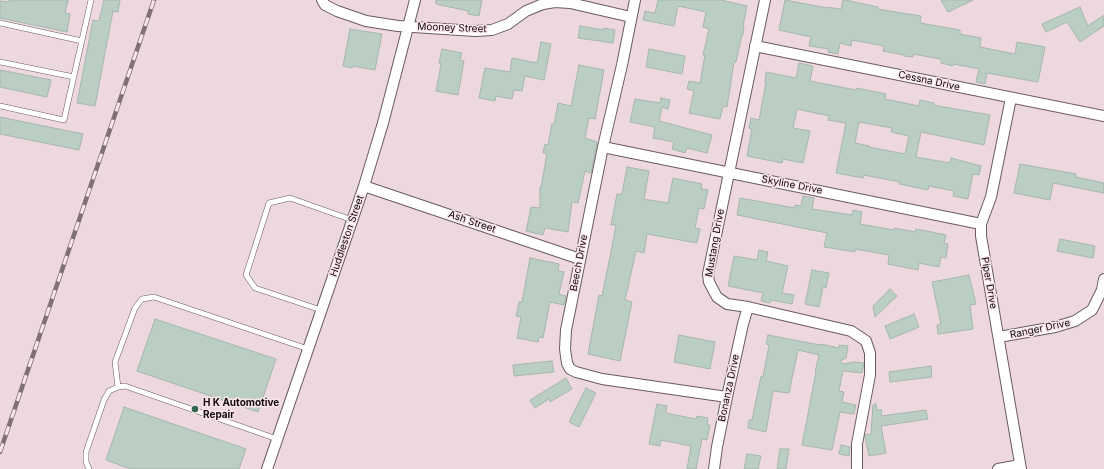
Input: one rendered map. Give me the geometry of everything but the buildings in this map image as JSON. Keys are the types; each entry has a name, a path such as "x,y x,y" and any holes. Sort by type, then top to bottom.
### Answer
{"street":[{"name":"Mooney Street","path":"322,0 325,5 336,11 366,21 408,27 475,31 492,30 508,24 526,11 543,4 555,2 570,3 631,17"},
{"name":"Huddleston Street","path":"267,469 364,186 383,123 415,0"},
{"name":"Beech Drive","path":"635,0 603,147 566,330 565,349 567,363 570,369 576,372 602,379 727,397"},
{"name":"Mustang Drive","path":"765,0 708,274 709,282 717,297 728,304 748,307 851,331 866,341 870,353 870,375 857,444 857,469"},
{"name":"Cessna Drive","path":"755,46 1104,116"},
{"name":"Piper Drive","path":"1011,98 991,197 981,224 1020,467"},
{"name":"Skyline Drive","path":"603,147 981,224"},
{"name":"Ash Street","path":"364,186 580,259"},
{"name":"Ranger Drive","path":"999,337 1055,327 1075,321 1092,310 1102,290 1104,279"},
{"name":"Bonanza Drive","path":"714,469 717,447 742,324 748,307"},
{"path":"998,469 1020,467"}],"lane":[{"path":"0,106 64,120 91,0"},
{"path":"0,23 82,41"},
{"path":"0,62 74,77"},
{"path":"321,310 255,288 246,275 269,203 290,198 352,220"},
{"path":"118,387 115,362 135,308 142,299 154,297 308,349"},
{"path":"89,469 86,462 86,452 104,400 109,391 118,387 125,386 277,439"}],"railway":[{"path":"0,452 154,0"}],"place":[{"name":"H K Automotive Repair","path":"195,409"}]}
